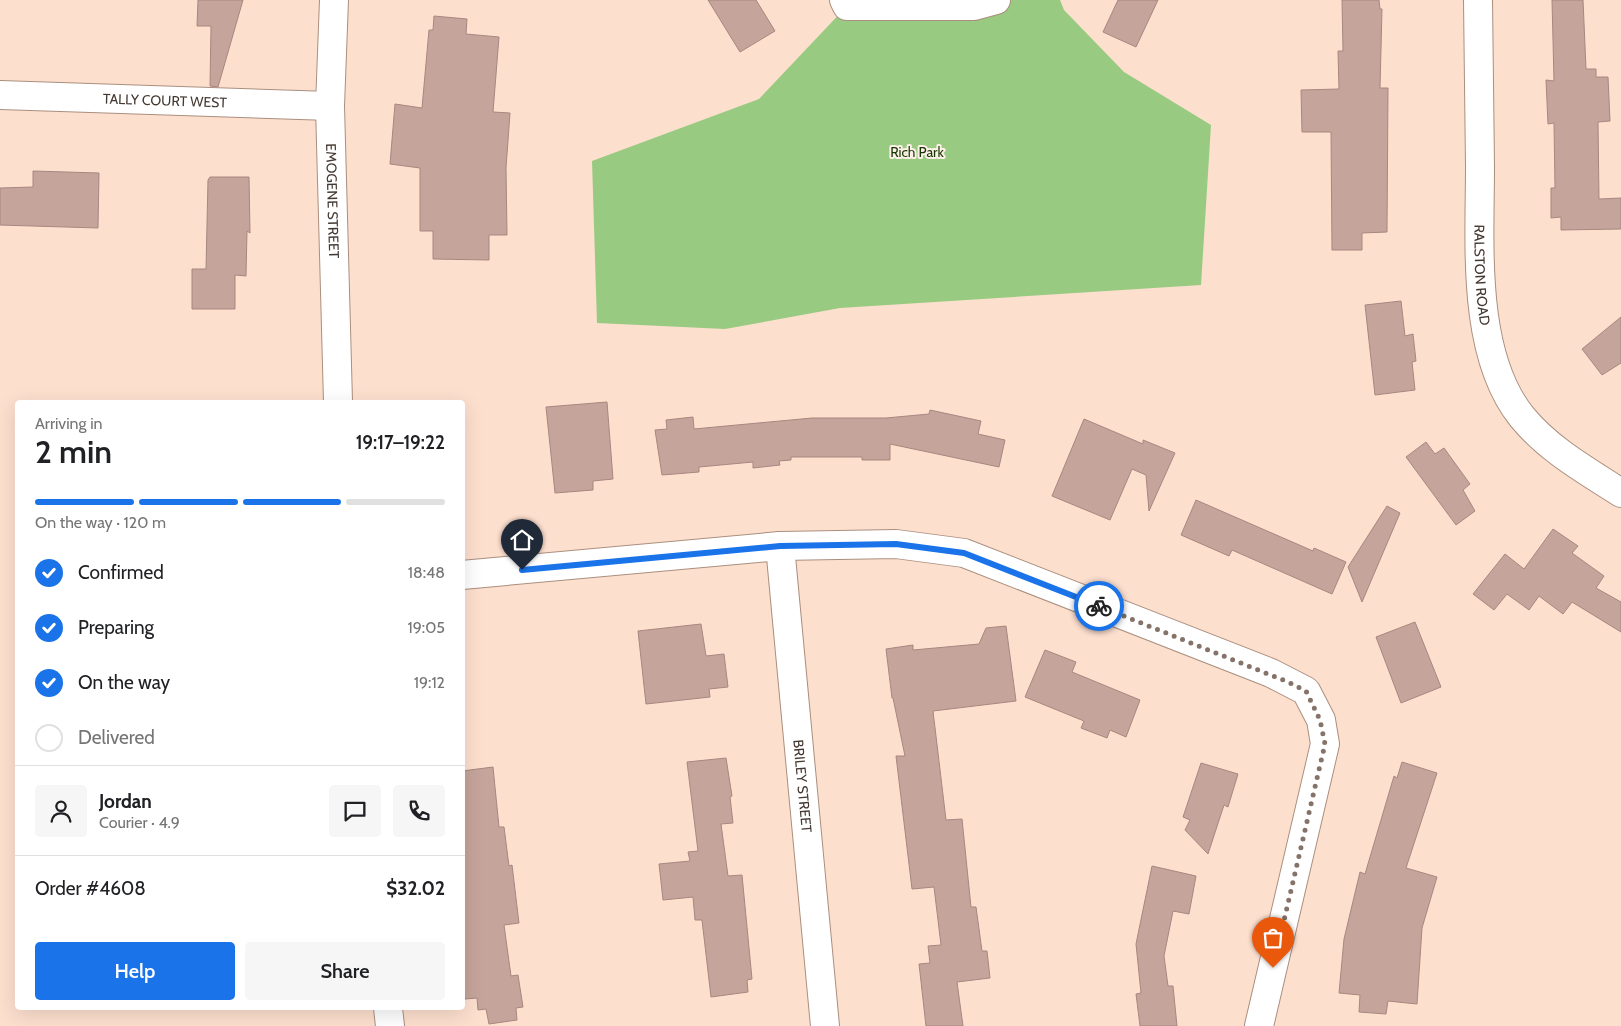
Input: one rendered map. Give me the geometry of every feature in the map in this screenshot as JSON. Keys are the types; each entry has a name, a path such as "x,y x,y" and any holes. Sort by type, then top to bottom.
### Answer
{"street":[{"name":"EMOGENE STREET","path":"334,0 330,106 338,400"},
{"path":"844,0 847,6 974,6 996,0"},
{"name":"RALSTON ROAD","path":"1478,0 1480,270 1486,330 1500,380 1522,416 1555,450 1621,494"},
{"name":"TALLY COURT WEST","path":"0,95 330,106"},
{"path":"465,575 780,546 896,544 964,553 1271,673 1306,691 1320,720 1325,744 1259,1026"},
{"name":"BRILEY STREET","path":"780,546 825,1026"},
{"path":"388,1010 390,1026"}],"green space":[{"name":"Rich Park","path":"844,0 1060,0 1064,10 1124,72 1211,125 1201,285 840,308 725,329 597,323 592,161 759,99 847,6"}],"building":[{"path":"198,0 243,0 218,87 210,86 211,26 197,26"},
{"path":"708,0 756,0 775,31 740,52"},
{"path":"1118,0 1158,0 1136,47 1103,32"},
{"path":"1342,0 1379,0 1380,9 1382,9 1380,88 1388,88 1387,232 1362,233 1362,250 1332,250 1331,132 1302,132 1301,90 1339,89 1338,51 1343,51"},
{"path":"1552,0 1583,0 1586,69 1596,69 1596,77 1608,77 1610,121 1598,122 1599,199 1621,198 1621,229 1561,230 1561,217 1551,218 1551,188 1555,188 1554,123 1548,124 1546,80 1554,81"},
{"path":"434,16 467,19 466,34 499,37 493,112 510,113 506,168 507,235 489,235 489,260 433,259 433,231 420,231 420,168 390,164 395,104 422,108 429,30 433,30"},
{"path":"33,171 99,173 98,228 0,225 0,188 33,187"},
{"path":"210,177 249,177 250,233 247,231 246,276 235,275 235,309 192,309 192,269 206,269 208,180"},
{"path":"1401,301 1405,336 1413,334 1416,361 1412,362 1415,390 1375,395 1365,305"},
{"path":"1621,317 1621,363 1602,375 1582,349"},
{"path":"607,402 613,479 593,481 593,490 555,493 546,407"},
{"path":"930,410 981,421 978,434 1005,440 999,467 890,444 890,460 862,460 862,457 791,457 791,460 779,461 780,465 753,468 753,462 699,467 699,472 662,475 655,430 667,429 666,420 693,417 694,429 812,418 886,418 929,414"},
{"path":"1084,419 1143,444 1143,440 1175,453 1149,511 1146,475 1132,469 1110,520 1052,496"},
{"path":"1426,442 1435,454 1444,448 1470,484 1463,490 1475,511 1456,525 1406,457"},
{"path":"1196,500 1313,551 1314,548 1346,562 1332,594 1232,550 1229,556 1181,535"},
{"path":"1387,506 1400,513 1362,602 1348,567"},
{"path":"1553,529 1578,546 1572,553 1604,576 1596,588 1621,602 1621,632 1572,602 1563,614 1539,596 1529,610 1507,594 1494,610 1473,594 1505,554 1524,569"},
{"path":"1415,622 1441,687 1401,703 1376,637"},
{"path":"701,624 706,656 724,654 728,687 709,689 710,697 646,704 638,631"},
{"path":"1006,626 1016,701 933,711 946,820 962,819 971,907 976,907 982,951 987,951 990,978 957,982 963,1026 926,1026 919,964 930,963 928,946 941,945 934,887 912,889 896,756 905,756 892,698 886,649 913,645 913,650 979,644 986,628"},
{"path":"1045,650 1076,662 1072,672 1140,700 1126,737 1110,730 1107,738 1081,728 1084,721 1025,697"},
{"path":"726,758 732,796 730,797 733,823 721,824 728,876 742,875 752,979 747,980 748,992 711,997 702,920 695,920 693,897 663,900 659,864 690,861 688,852 698,851 687,762"},
{"path":"1402,762 1437,773 1406,868 1437,877 1422,928 1417,1004 1388,1001 1386,1014 1359,1012 1360,995 1339,993 1344,939 1360,872 1365,874 1394,776 1397,778"},
{"path":"1201,763 1238,774 1228,807 1224,805 1208,854 1185,830 1190,820 1183,817"},
{"path":"493,767 499,827 504,827 509,866 512,865 519,923 504,925 511,976 518,975 523,1007 516,1008 517,1020 489,1024 486,1009 478,1010 477,998 465,999 465,771"},
{"path":"1152,866 1196,876 1189,914 1173,911 1164,956 1168,986 1173,986 1177,1026 1140,1026 1136,994 1141,993 1136,944"}],"way so far":[{"path":"1099,606 1271,673 1306,691 1320,720 1325,744 1273,968"}],"route":[{"path":"522,570 780,546 896,544 964,553 1099,606"}]}
